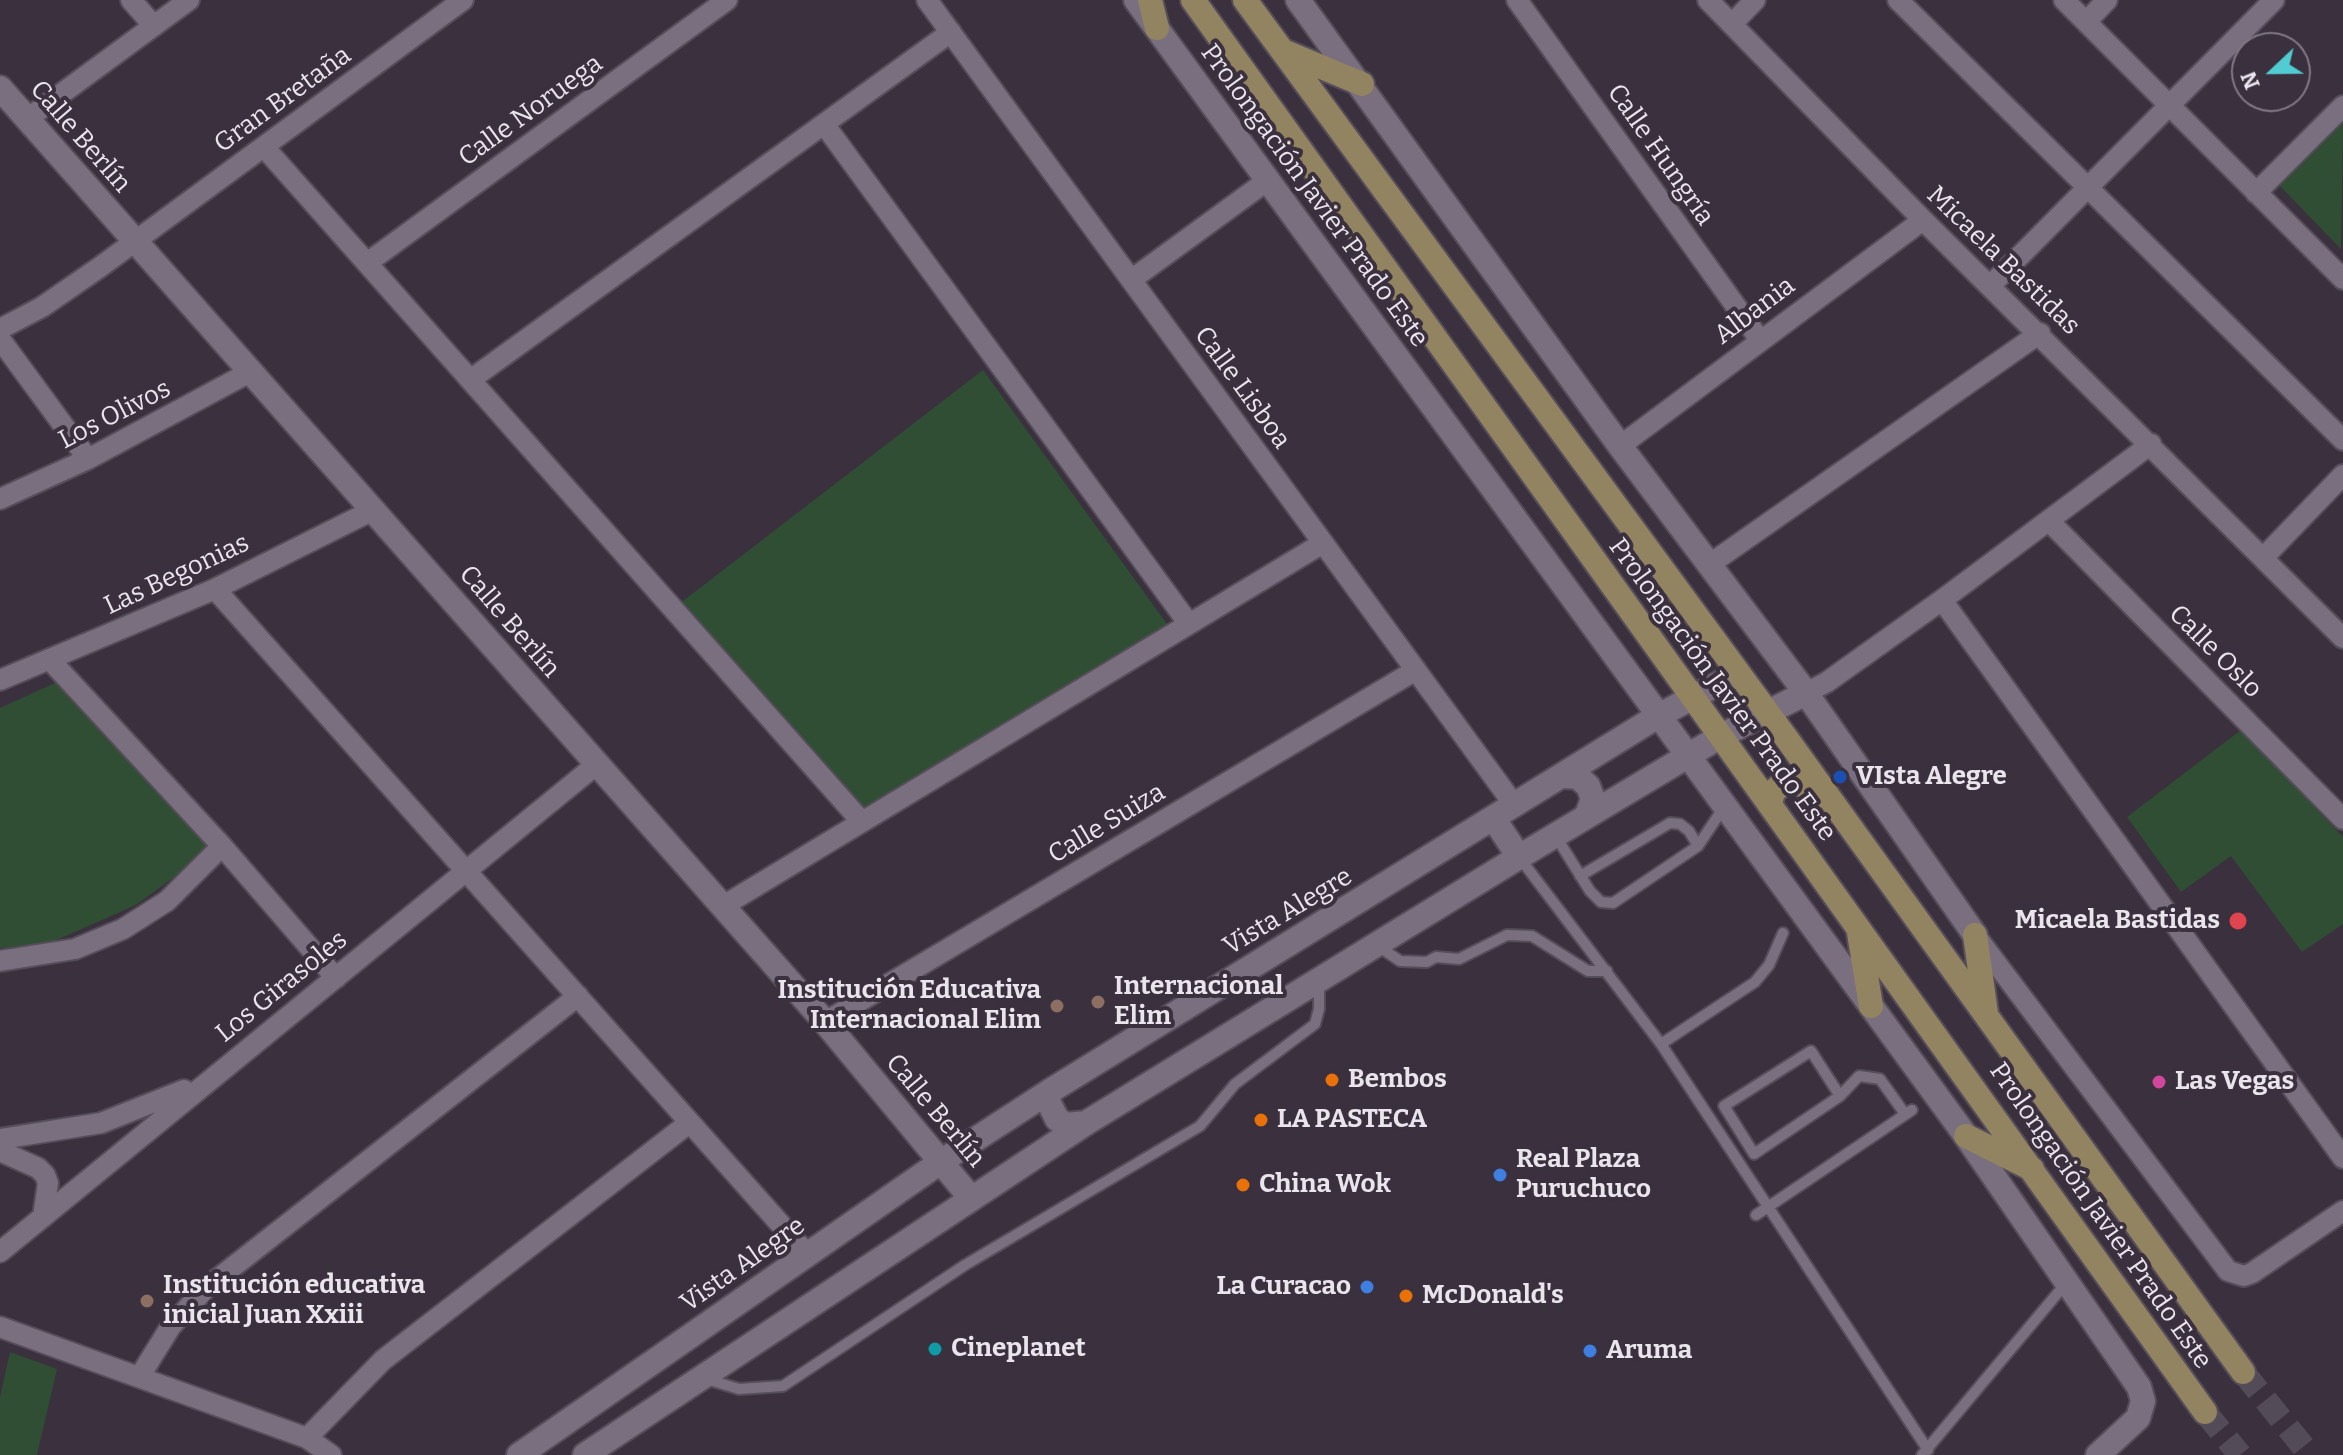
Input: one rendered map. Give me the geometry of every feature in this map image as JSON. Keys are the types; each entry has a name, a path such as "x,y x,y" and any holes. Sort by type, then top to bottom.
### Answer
{"main road":[{"path":"1150,0 1157,28"},
{"name":"Prolongación Javier Prado Este","path":"1193,0 2035,1170 2205,1412"},
{"name":"Prolongación Javier Prado Este","path":"1245,0 1830,799 2243,1372"},
{"path":"1281,50 1362,84"},
{"path":"1770,804 1777,787 1790,782 1810,787 1830,799"},
{"path":"1858,926 1871,1006"},
{"path":"1975,935 1987,1020"},
{"path":"1966,1136 2035,1170"}],"street":[{"path":"131,0 154,26"},
{"path":"27,119 189,0"},
{"name":"Gran Bretaña","path":"0,329 42,307 134,242 463,0"},
{"name":"Calle Noruega","path":"367,263 727,0"},
{"name":"Calle Lisboa","path":"927,0 1515,806"},
{"name":"Prolongación Javier Prado Este","path":"1136,0 1966,1136 2139,1387 2143,1401 2138,1418 2098,1455"},
{"path":"1298,0 1362,84 1620,446 1806,693 1975,935 2221,1266 2234,1274 2252,1273 2343,1211"},
{"name":"Calle Hungría","path":"1517,0 1760,340"},
{"name":"Micaela Bastidas","path":"1708,0 1923,220 2040,333 2343,638"},
{"path":"1732,24 1755,0"},
{"path":"1898,0 2343,440"},
{"path":"2064,0 2256,193 2340,270"},
{"path":"2086,22 2107,0"},
{"path":"1991,285 2274,0"},
{"path":"470,380 951,32"},
{"name":"Calle Berlín","path":"0,88 825,1022 970,1197"},
{"path":"2256,193 2343,106"},
{"path":"824,124 1189,624"},
{"path":"264,147 862,822"},
{"path":"1131,280 1268,180"},
{"name":"Albania","path":"1620,446 1923,220"},
{"path":"1710,564 2040,333"},
{"path":"0,339 88,459"},
{"name":"Los Olivos","path":"0,499 88,459 250,372"},
{"path":"585,1455 1086,1123 1721,736 1827,682 2151,444"},
{"path":"2263,558 2343,475"},
{"name":"Las Begonias","path":"0,680 215,589 373,510"},
{"name":"Calle Oslo","path":"2049,521 2343,819"},
{"path":"723,906 1323,543"},
{"path":"215,589 807,1254"},
{"path":"1942,600 2343,1158"},
{"path":"51,661 222,846 336,978"},
{"name":"Calle Suiza","path":"825,1022 1416,670"},
{"name":"Vista Alegre","path":"519,1455 942,1161 1050,1091 1658,716 1738,673"},
{"name":"Los Girasoles","path":"0,1252 597,764"},
{"path":"1564,776 1578,777 1588,786 1593,799 1586,817"},
{"path":"1494,819 1519,857"},
{"path":"0,961 75,949 123,929 167,901 222,846"},
{"path":"140,1376 171,1326 206,1288 578,996"},
{"path":"0,1139 101,1123 162,1100 219,1071"},
{"path":"1050,1091 1048,1101 1057,1119 1076,1126 1086,1123"},
{"path":"307,1438 383,1360 689,1123"},
{"path":"0,1151 38,1168 45,1175 48,1183 43,1217"},
{"path":"0,1327 307,1438 331,1455"}],"lane":[{"path":"1555,835 1580,876 1601,902 1613,903 1698,846 1724,806"},
{"path":"1580,876 1670,823 1680,824 1689,831 1698,846"},
{"path":"1519,857 1661,1044 1925,1452 2067,1282"},
{"path":"1661,1044 1755,982 1769,965 1783,933"},
{"path":"1376,945 1400,961 1427,962 1436,957 1459,959 1507,935 1532,936 1588,971 1607,971"},
{"path":"701,1377 739,1389 762,1390 783,1386 965,1265 1200,1126 1235,1084 1315,1024 1319,1009 1319,980"},
{"path":"1756,1215 1909,1112 1880,1079 1859,1076 1840,1096 1754,1154 1724,1106 1811,1051 1840,1096"}],"green space":[{"path":"2339,117 2343,122 2341,249 2275,181"},
{"path":"983,370 1167,624 863,810 679,604"},
{"path":"57,682 211,850 136,905 43,946 0,948 0,708"},
{"path":"2241,730 2343,837 2343,924 2302,952 2231,856 2181,892 2127,817"},
{"path":"10,1352 57,1369 37,1455 0,1455 0,1397"}],"tunnel":[{"path":"2243,1372 2310,1455"},
{"path":"2205,1412 2240,1455"}],"place":[{"name":"VIsta Alegre","path":"1840,777"},
{"name":"Micaela Bastidas","path":"2238,921"},
{"name":"Internacional Elim","path":"1098,1002"},
{"name":"Institución Educativa Internacional Elim","path":"1057,1006"},
{"name":"Bembos","path":"1332,1080"},
{"name":"Las Vegas","path":"2159,1082"},
{"name":"LA PASTECA","path":"1261,1120"},
{"name":"Real Plaza Puruchuco","path":"1500,1175"},
{"name":"China Wok","path":"1243,1185"},
{"name":"La Curacao","path":"1367,1287"},
{"name":"McDonald's","path":"1406,1296"},
{"name":"Institución educativa inicial Juan Xxiii","path":"147,1301"},
{"name":"Cineplanet","path":"935,1349"},
{"name":"Aruma","path":"1590,1351"}]}
